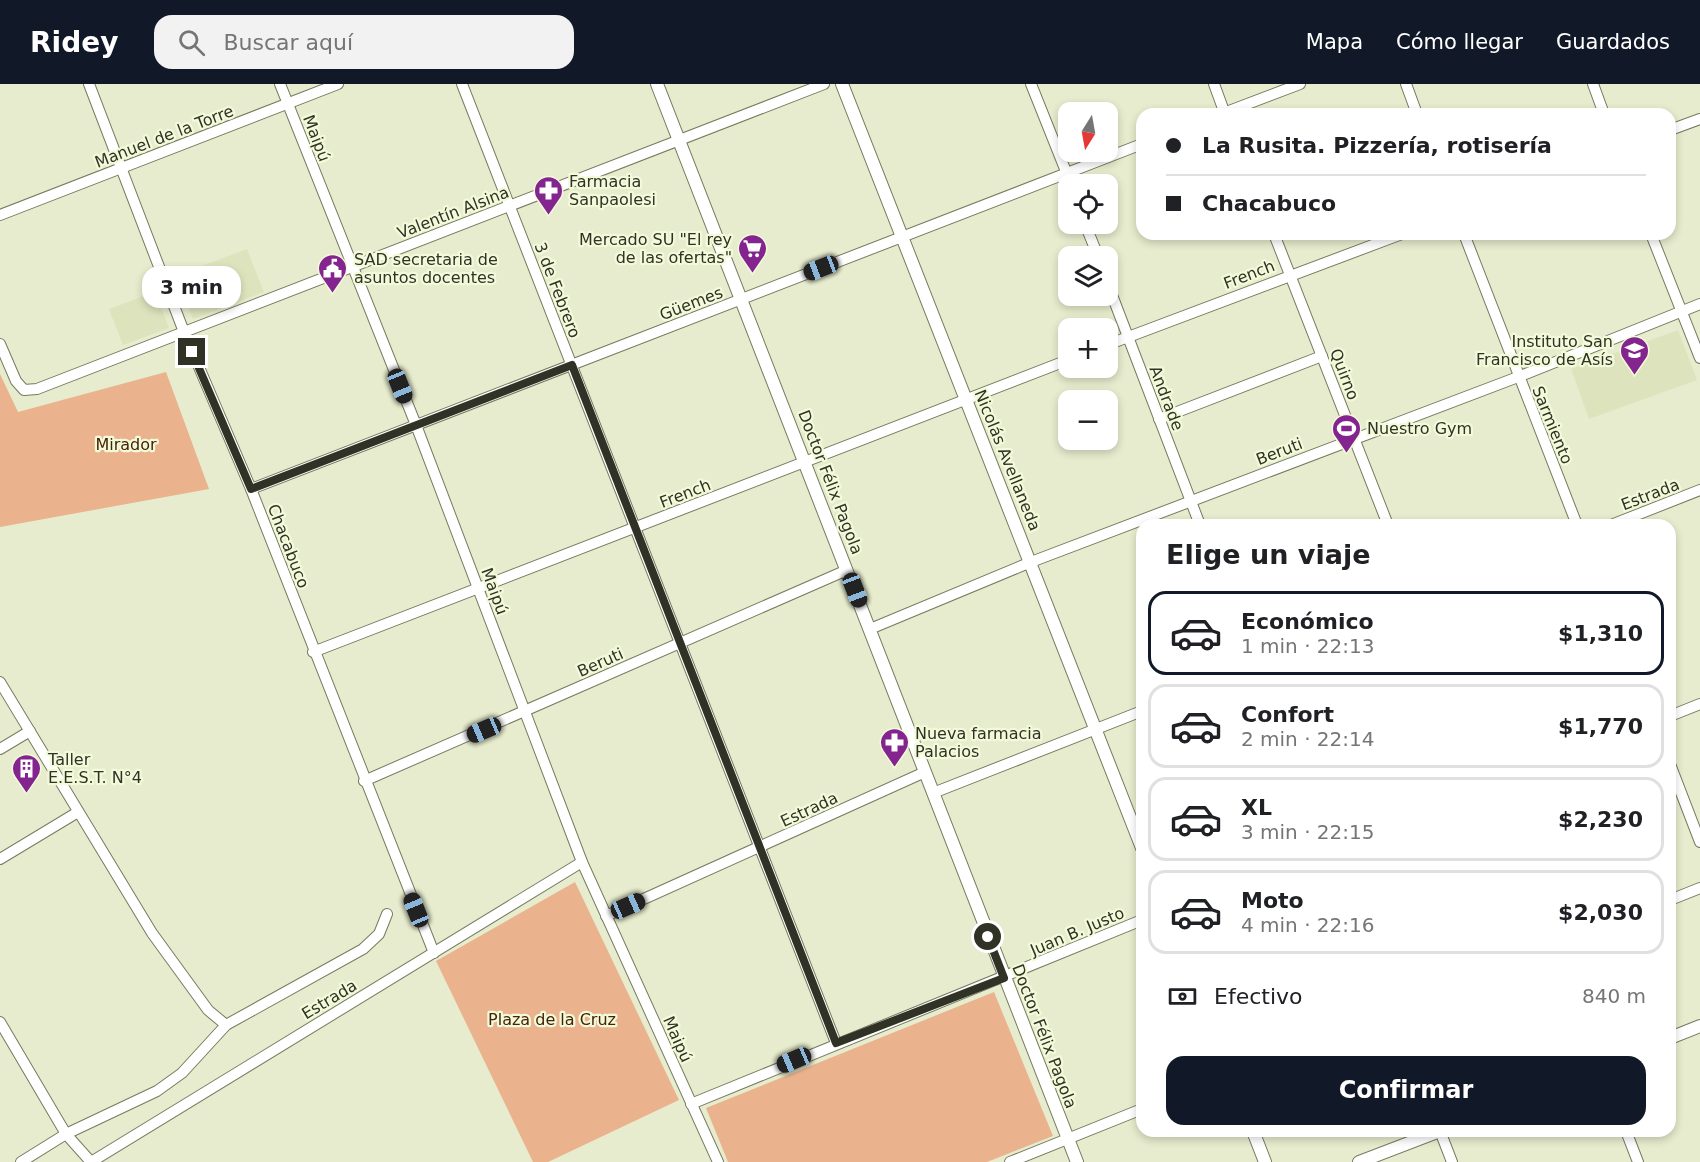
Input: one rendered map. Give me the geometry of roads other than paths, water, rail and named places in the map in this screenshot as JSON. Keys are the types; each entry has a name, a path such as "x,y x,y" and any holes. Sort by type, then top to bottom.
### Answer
{"street":[{"name":"Chacabuco","path":"89,84 123,167 184,332 251,489 313,652 434,953"},
{"name":"Maipú","path":"280,84 351,267 416,425 582,862 691,1104"},
{"name":"Manuel de la Torre","path":"0,215 338,84"},
{"name":"3 de Febrero","path":"462,84 836,1043"},
{"name":"Doctor Félix Pagola","path":"657,84 1077,1162"},
{"name":"Valentín Alsina","path":"0,344 16,381 24,390 37,389 824,84"},
{"name":"Nicolás Avellaneda","path":"842,84 1136,833"},
{"path":"1031,84 1066,172"},
{"path":"1214,84 1221,108"},
{"path":"1238,108 1300,84"},
{"path":"1406,84 1415,108"},
{"path":"1593,84 1602,108"},
{"path":"1676,128 1700,118"},
{"name":"Güemes","path":"251,489 1136,146"},
{"name":"Quirno","path":"1276,240 1386,519"},
{"name":"French","path":"1118,341 1385,240"},
{"name":"Sarmiento","path":"1466,240 1575,519"},
{"path":"1653,240 1700,358"},
{"name":"Beruti","path":"1143,519 1518,377 1700,304"},
{"name":"Andrade","path":"1116,306 1198,519"},
{"path":"1159,419 1322,356"},
{"name":"French","path":"313,652 1058,364"},
{"name":"Estrada","path":"1626,519 1700,490"},
{"name":"Beruti","path":"870,629 1031,562 1136,522"},
{"name":"Beruti","path":"364,781 847,570"},
{"path":"0,682 78,812 182,976 208,1010 226,1025"},
{"path":"1676,714 1700,704"},
{"path":"933,793 1136,713"},
{"path":"0,749 30,731"},
{"name":"Estrada","path":"606,916 925,772"},
{"path":"1676,780 1700,842"},
{"path":"0,859 78,812"},
{"name":"Estrada","path":"91,1162 582,862"},
{"path":"1676,898 1700,888"},
{"path":"21,1162 66,1134 157,1091 182,1073 226,1025 363,949 379,933 387,914"},
{"name":"Juan B. Justo","path":"691,1104 1136,923"},
{"path":"0,1022 66,1134 91,1162"},
{"path":"1676,1036 1700,1026"},
{"path":"691,1104 718,1162"},
{"path":"1010,1162 1136,1111"},
{"path":"1255,1137 1265,1162"},
{"path":"1359,1162 1424,1137"},
{"path":"1442,1137 1452,1162"},
{"path":"1628,1137 1638,1162"}],"place":[{"name":"Farmacia Sanpaolesi","path":"548,216"},
{"name":"Mercado SU \"El rey de las ofertas\"","path":"753,274"},
{"name":"SAD secretaria de asuntos docentes","path":"333,294"},
{"name":"Instituto San Francisco de Asís","path":"1634,376"},
{"name":"Nuestro Gym","path":"1346,454"},
{"name":"Nueva farmacia Palacios","path":"894,768"},
{"name":"Taller E.E.S.T. N°4","path":"27,794"}],"park label":[{"name":"Mirador","path":"126,444"},
{"name":"Plaza de la Cruz","path":"552,1019"}]}
